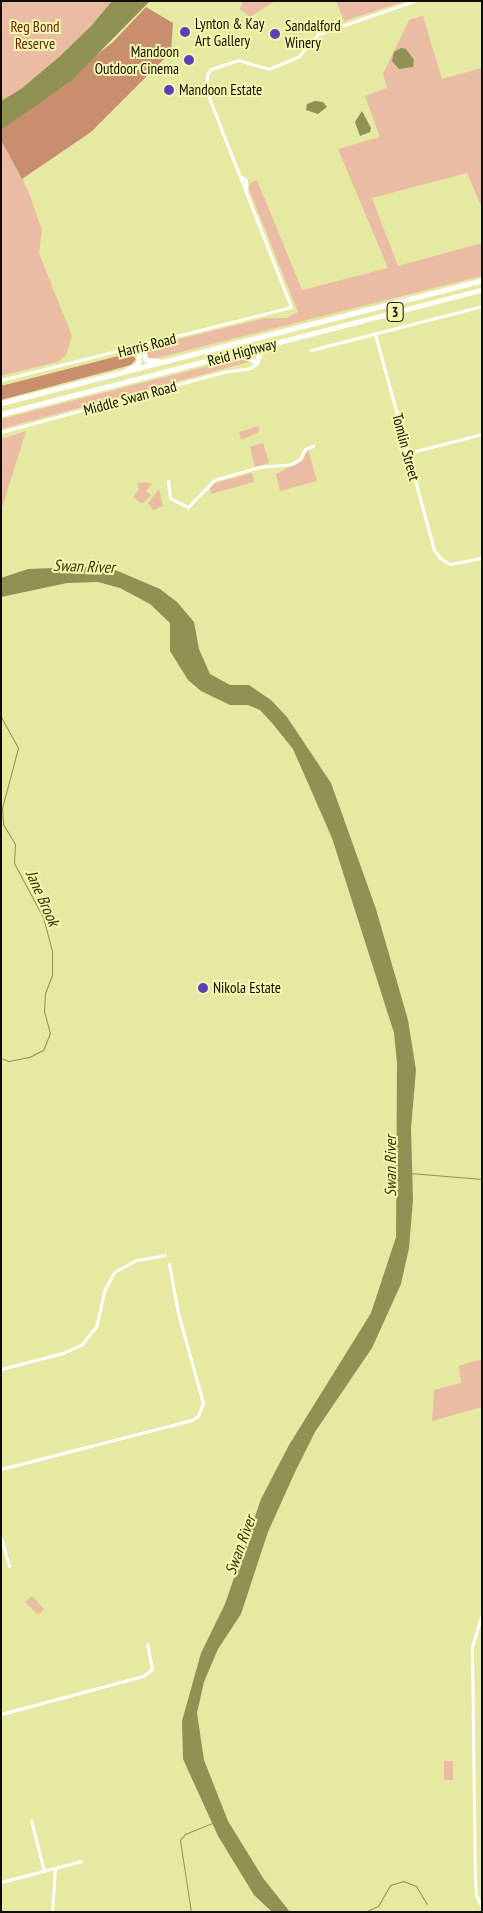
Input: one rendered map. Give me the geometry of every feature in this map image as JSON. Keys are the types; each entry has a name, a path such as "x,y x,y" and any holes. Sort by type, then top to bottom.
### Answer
{"highway":[{"name":"Reid Highway","path":"1,403 482,280"},
{"name":"Reid Highway","path":"1,414 482,290"},
{"path":"216,359 246,356 256,363 262,350 288,340"},
{"path":"146,345 143,351 149,362 188,355"},
{"path":"93,381 138,364 139,356 134,348"}],"street":[{"name":"Harris Road","path":"1,380 291,307 246,189 240,183 240,176 206,90 205,80 211,69 245,60 269,69 299,56 318,34 414,1"},
{"path":"311,350 482,306"},
{"name":"Tomlin Street","path":"375,334 434,550 440,558 450,564 482,558"},
{"name":"Middle Swan Road","path":"1,432 223,372 250,368 256,363"},
{"path":"408,453 482,434"},
{"path":"168,481 170,498 188,507 214,480 259,467 292,464 300,460 305,449 313,446"},
{"path":"1,1369 69,1351 82,1344 96,1327 104,1291 114,1272 137,1260 165,1255"},
{"path":"1,1469 198,1416 203,1403 178,1313 169,1264"},
{"path":"1,1538 9,1566"},
{"path":"482,1614 472,1646 475,1880 476,1895 482,1907"},
{"path":"1,1714 143,1676 152,1669 148,1644"},
{"path":"31,1820 44,1870"},
{"path":"1,1882 81,1861"},
{"path":"52,1912 55,1868"},
{"path":"475,1880 482,1880"}],"green space":[{"name":"Reg Bond Reserve","path":"1,1 112,1 92,25 59,57 21,89 1,101"},
{"path":"243,1 275,1 250,17 240,9"},
{"path":"336,1 406,1 344,21"},
{"path":"423,16 442,79 482,68 482,208 467,173 372,198 398,266 482,243 482,276 157,358 148,358 146,350 150,346 265,318 287,318 298,312 249,189 250,183 257,180 302,290 388,268 338,149 380,137 365,96 387,88 383,74 409,20"},
{"path":"1,140 28,190 42,230 39,253 72,336 66,356 57,362 1,376"},
{"path":"235,359 247,359 249,362 1,429 1,419"},
{"path":"259,426 259,432 241,440 239,432"},
{"path":"26,431 1,511 1,439"},
{"path":"263,443 269,463 255,467 250,447"},
{"path":"308,449 317,481 280,491 276,474 303,460"},
{"path":"252,473 254,482 211,494 210,488 215,483"},
{"path":"146,482 152,484 146,491 151,495 142,504 133,497 139,489 137,483"},
{"path":"159,489 163,506 153,510 148,503"},
{"path":"482,1359 482,1407 432,1421 434,1390 461,1383 459,1366"},
{"path":"32,1596 44,1609 38,1615 25,1602"},
{"path":"444,1761 453,1761 453,1780 444,1780"}],"shaded area":[{"path":"112,1 150,1 71,81 1,130 1,101 21,89 59,57 92,25"},
{"path":"146,7 173,23 171,52 91,132 22,179 1,140 1,130 113,42"},
{"path":"401,48 406,49 414,60 413,67 399,69 392,61 394,52"},
{"path":"315,101 323,102 327,107 318,114 306,110 307,104"},
{"path":"362,111 371,128 370,132 360,136 355,122"},
{"path":"130,353 136,359 131,365 1,400 1,386"},
{"name":"Swan River","path":"106,566 160,589 177,602 194,622 199,649 210,674 230,685 249,685 271,700 287,717 331,783 376,909 408,1020 416,1070 411,1128 413,1200 409,1248 401,1284 372,1348 315,1432 295,1472 268,1532 241,1614 218,1649 204,1682 197,1713 204,1760 228,1821 263,1878 290,1912 272,1912 254,1895 218,1836 183,1759 182,1721 201,1653 225,1604 261,1499 289,1445 371,1313 396,1237 397,1063 394,1033 332,838 293,749 272,723 260,710 248,705 230,705 201,691 188,680 170,651 170,623 150,604 120,588 98,582 67,583 1,597 1,578 28,569"}],"waterway":[{"name":"Jane Brook","path":"1,717 18,748 2,808 3,824 15,844 14,863 43,917 52,950 52,975 45,993 44,1011 50,1033 43,1050 29,1057 8,1061 1,1058"},
{"path":"410,1173 482,1179"},
{"path":"191,1912 180,1840 185,1834 214,1822"},
{"path":"365,1912 378,1906 390,1885 403,1881 416,1886 427,1904"}],"place":[{"name":"Lynton & Kay Art Gallery","path":"185,32"},
{"name":"Sandalford Winery","path":"275,34"},
{"name":"Mandoon Outdoor Cinema","path":"189,60"},
{"name":"Mandoon Estate","path":"169,90"},
{"name":"Nikola Estate","path":"203,988"}]}
